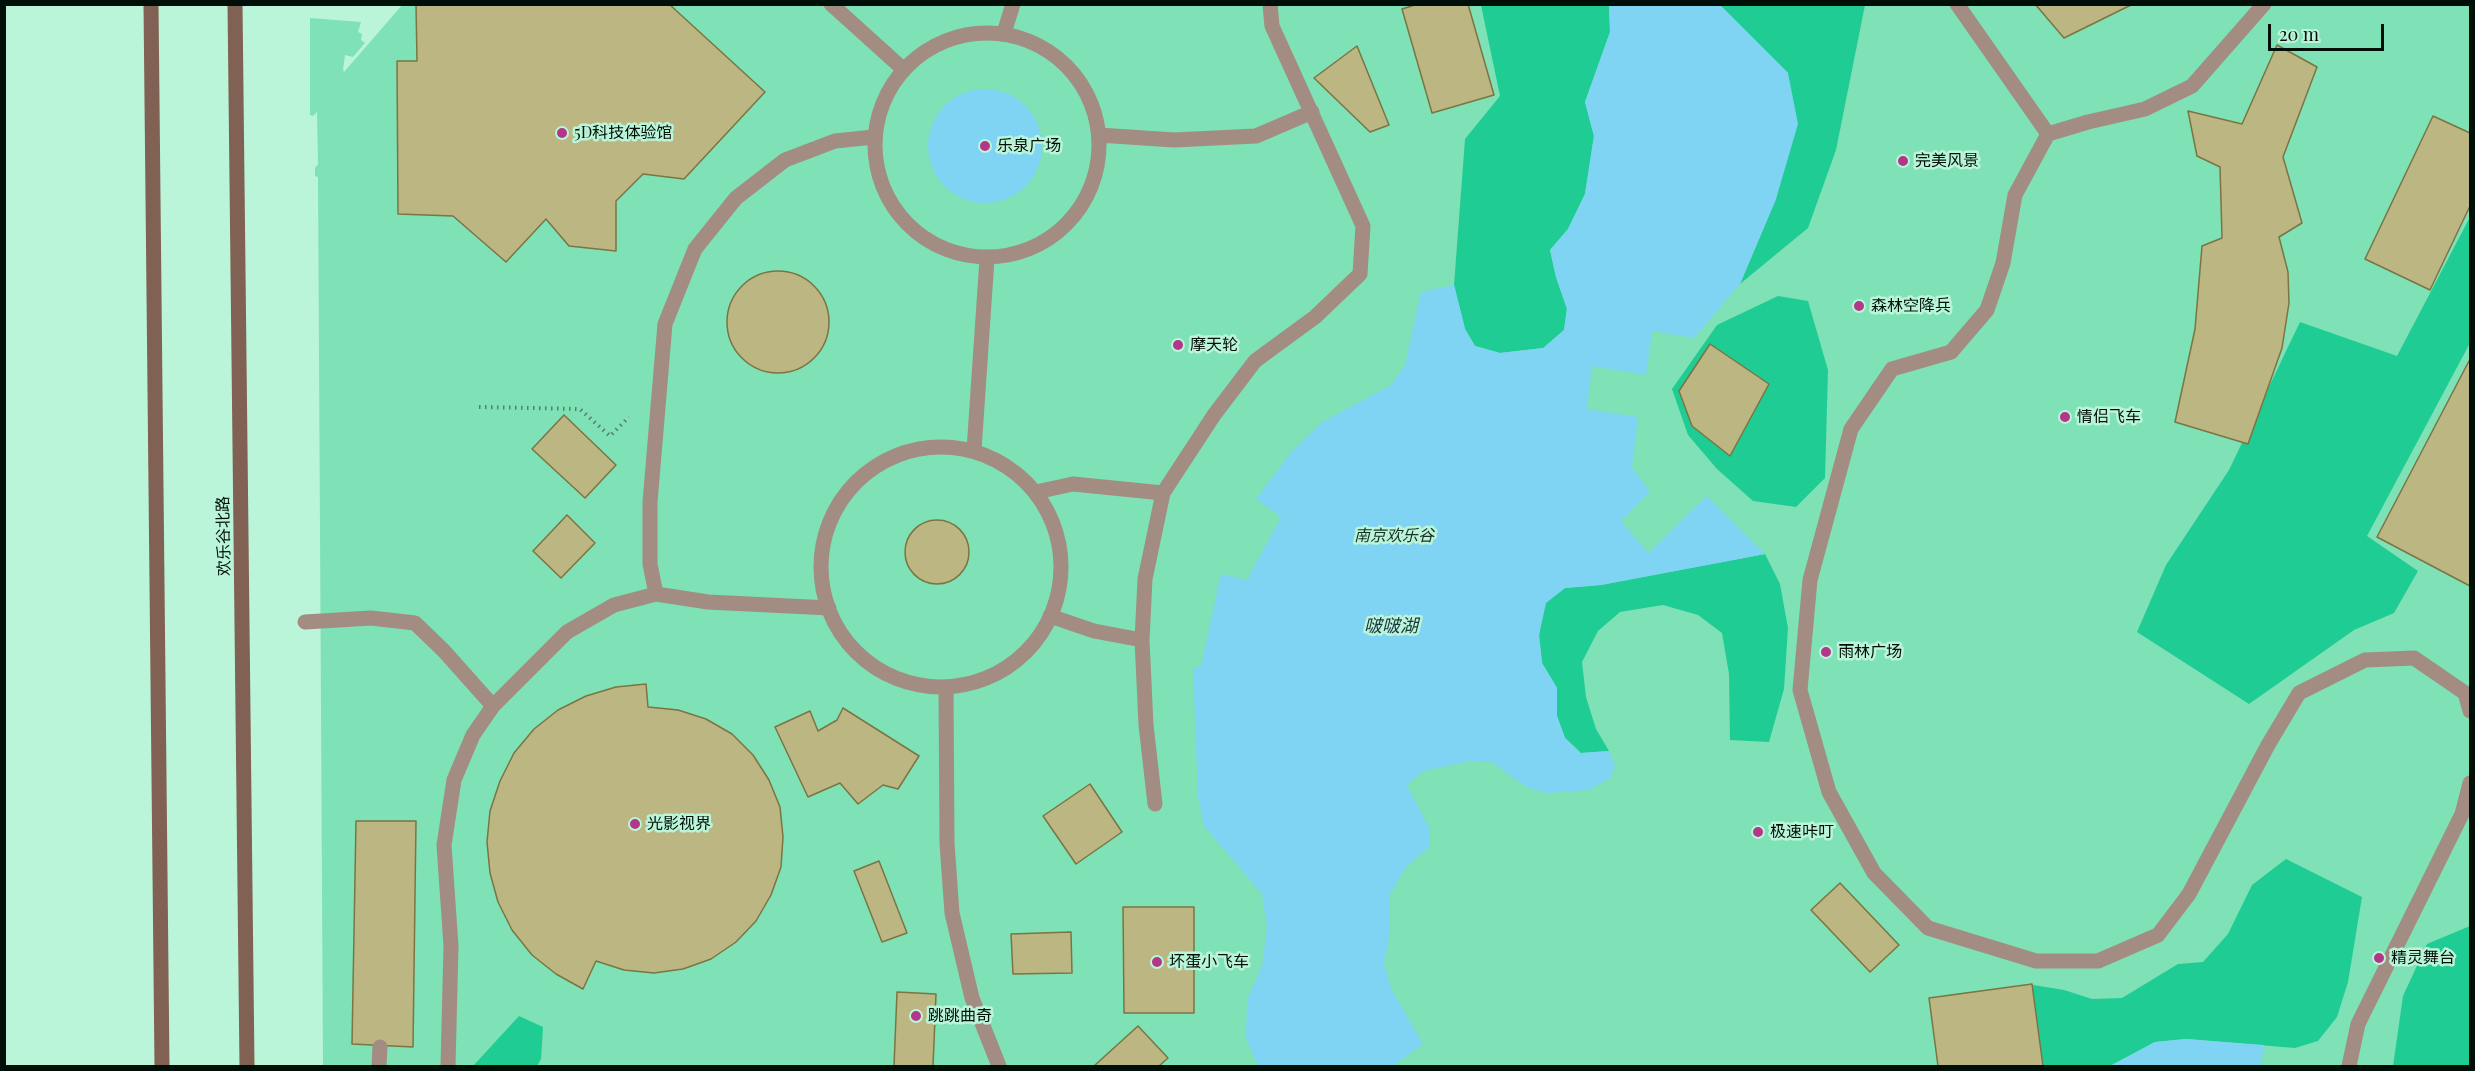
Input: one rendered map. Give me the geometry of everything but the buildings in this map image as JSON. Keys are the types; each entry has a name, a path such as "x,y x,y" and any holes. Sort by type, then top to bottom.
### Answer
{"main road":[{"path":"151,4 162,1066"},
{"name":"欢乐谷北路","path":"236,4 246,1066"}],"street":[{"path":"831,4 903,69"},
{"path":"1004,33 1013,4"},
{"path":"1155,804 1146,724 1142,640 1145,579 1163,493 1214,415 1255,361 1315,317 1360,274 1363,226 1272,26 1270,4"},
{"path":"1957,4 2048,134"},
{"path":"2264,4 2192,86 2145,109 2048,134 2014,195 2003,263 1988,310 1951,352 1892,369 1851,429 1810,580 1800,690 1829,792 1874,873 1928,928 2036,961 2098,961 2158,935 2189,894 2268,745 2300,693 2365,660 2414,658 2465,693 2470,711"},
{"path":"967,33 1004,33 1040,45 1069,68 1090,98 1099,135 1096,172 1082,206 1056,234 1024,252 987,259 951,252 918,235 892,208 878,174 874,136 883,101 903,69 932,46 967,33"},
{"path":"1099,135 1174,140 1256,136 1312,112"},
{"path":"656,594 650,564 650,502 665,324 695,249 736,198 785,160 835,141 874,136"},
{"path":"974,450 987,259"},
{"path":"937,446 974,450 1008,466 1036,492 1054,525 1062,562 1057,600 1050,616 1041,634 1016,662 983,680 946,687 908,683 875,667 847,641 829,608 821,571 825,534 841,499 867,471 900,453 937,446"},
{"path":"1036,492 1073,484 1163,493"},
{"path":"448,1066 451,946 444,845 454,780 473,735 493,706 567,632 614,605 656,594 738,604 829,608"},
{"path":"1050,616 1094,631 1142,640"},
{"path":"305,622 371,618 415,623 444,651 493,706"},
{"path":"946,687 947,821 952,913 972,998 999,1066"},
{"path":"2349,1066 2358,1024 2462,814 2470,783"},
{"path":"379,1066 380,1047"}],"path":[{"path":"479,406 580,409 610,436 627,417 656,410"}],"green space":[{"name":"南京欢乐谷","path":"403,4 2470,5 2470,1066 323,1066 318,177 315,176 315,168 318,164 317,112 313,116 310,115 310,18 361,22 358,32 362,34 361,40 365,43 353,57 345,55 344,72"},
{"path":"1481,5 1609,5 1610,32 1585,102 1594,136 1585,194 1568,229 1550,250 1567,309 1564,330 1544,348 1500,353 1475,346 1465,329 1454,285 1465,139 1500,96"},
{"path":"1720,5 1865,5 1836,150 1808,228 1740,284 1776,199 1788,73"},
{"path":"2470,217 2470,343 2367,536 2418,571 2394,613 2354,630 2249,704 2137,632 2166,565 2229,470 2300,322 2397,356"},
{"path":"1778,296 1808,301 1828,370 1825,478 1796,507 1753,501 1717,469 1688,435 1672,389 1717,325"},
{"path":"1765,554 1780,584 1788,628 1784,689 1769,742 1730,740 1729,674 1722,633 1698,615 1663,605 1620,612 1598,631 1582,662 1586,697 1596,729 1609,751 1581,753 1565,738 1557,716 1557,688 1542,663 1539,635 1545,603 1565,588 1601,585"},
{"path":"2286,859 2362,897 2348,982 2337,1017 2318,1041 2295,1048 2186,1039 2155,1042 2110,1066 2041,1066 2027,984 2064,990 2092,999 2122,998 2178,964 2203,962 2228,934 2252,885"},
{"path":"2470,926 2470,1066 2393,1066 2403,996 2427,944"},
{"path":"519,1016 543,1027 541,1059 537,1066 473,1066"}],"water":[{"name":"啵啵湖","path":"1609,5 1720,5 1788,73 1798,124 1776,199 1740,284 1694,338 1652,331 1646,375 1592,366 1587,409 1638,417 1632,467 1650,492 1621,521 1648,553 1707,496 1765,554 1601,585 1565,588 1546,603 1539,635 1542,663 1557,688 1557,716 1565,738 1581,753 1609,751 1615,766 1610,778 1589,790 1547,793 1526,787 1492,762 1471,761 1423,771 1407,785 1430,829 1430,846 1406,867 1390,894 1390,933 1384,964 1391,988 1423,1044 1393,1066 1258,1066 1246,1038 1247,1000 1262,966 1267,927 1262,894 1204,826 1198,796 1193,668 1201,666 1221,574 1247,580 1281,517 1256,499 1292,451 1322,422 1391,385 1405,365 1421,292 1454,285 1465,329 1475,346 1500,353 1543,348 1564,330 1567,309 1550,250 1568,229 1585,194 1594,136 1585,102 1610,32"},
{"name":"乐泉广场","path":"985,89 1007,94 1025,106 1037,124 1042,146 1037,168 1025,186 1007,198 985,203 963,198 945,186 933,168 928,146 933,124 945,106 963,94"},
{"path":"2186,1039 2264,1045 2261,1066 2110,1066 2155,1042"}],"place":[{"name":"5D科技体验馆","path":"562,133"},
{"name":"乐泉广场","path":"985,146"},
{"name":"完美风景","path":"1903,161"},
{"name":"森林空降兵","path":"1859,306"},
{"name":"摩天轮","path":"1178,345"},
{"name":"情侣飞车","path":"2065,417"},
{"name":"雨林广场","path":"1826,652"},
{"name":"光影视界","path":"635,824"},
{"name":"极速咔叮","path":"1758,832"},
{"name":"精灵舞台","path":"2379,958"},
{"name":"坏蛋小飞车","path":"1157,962"},
{"name":"跳跳曲奇","path":"916,1016"}]}
